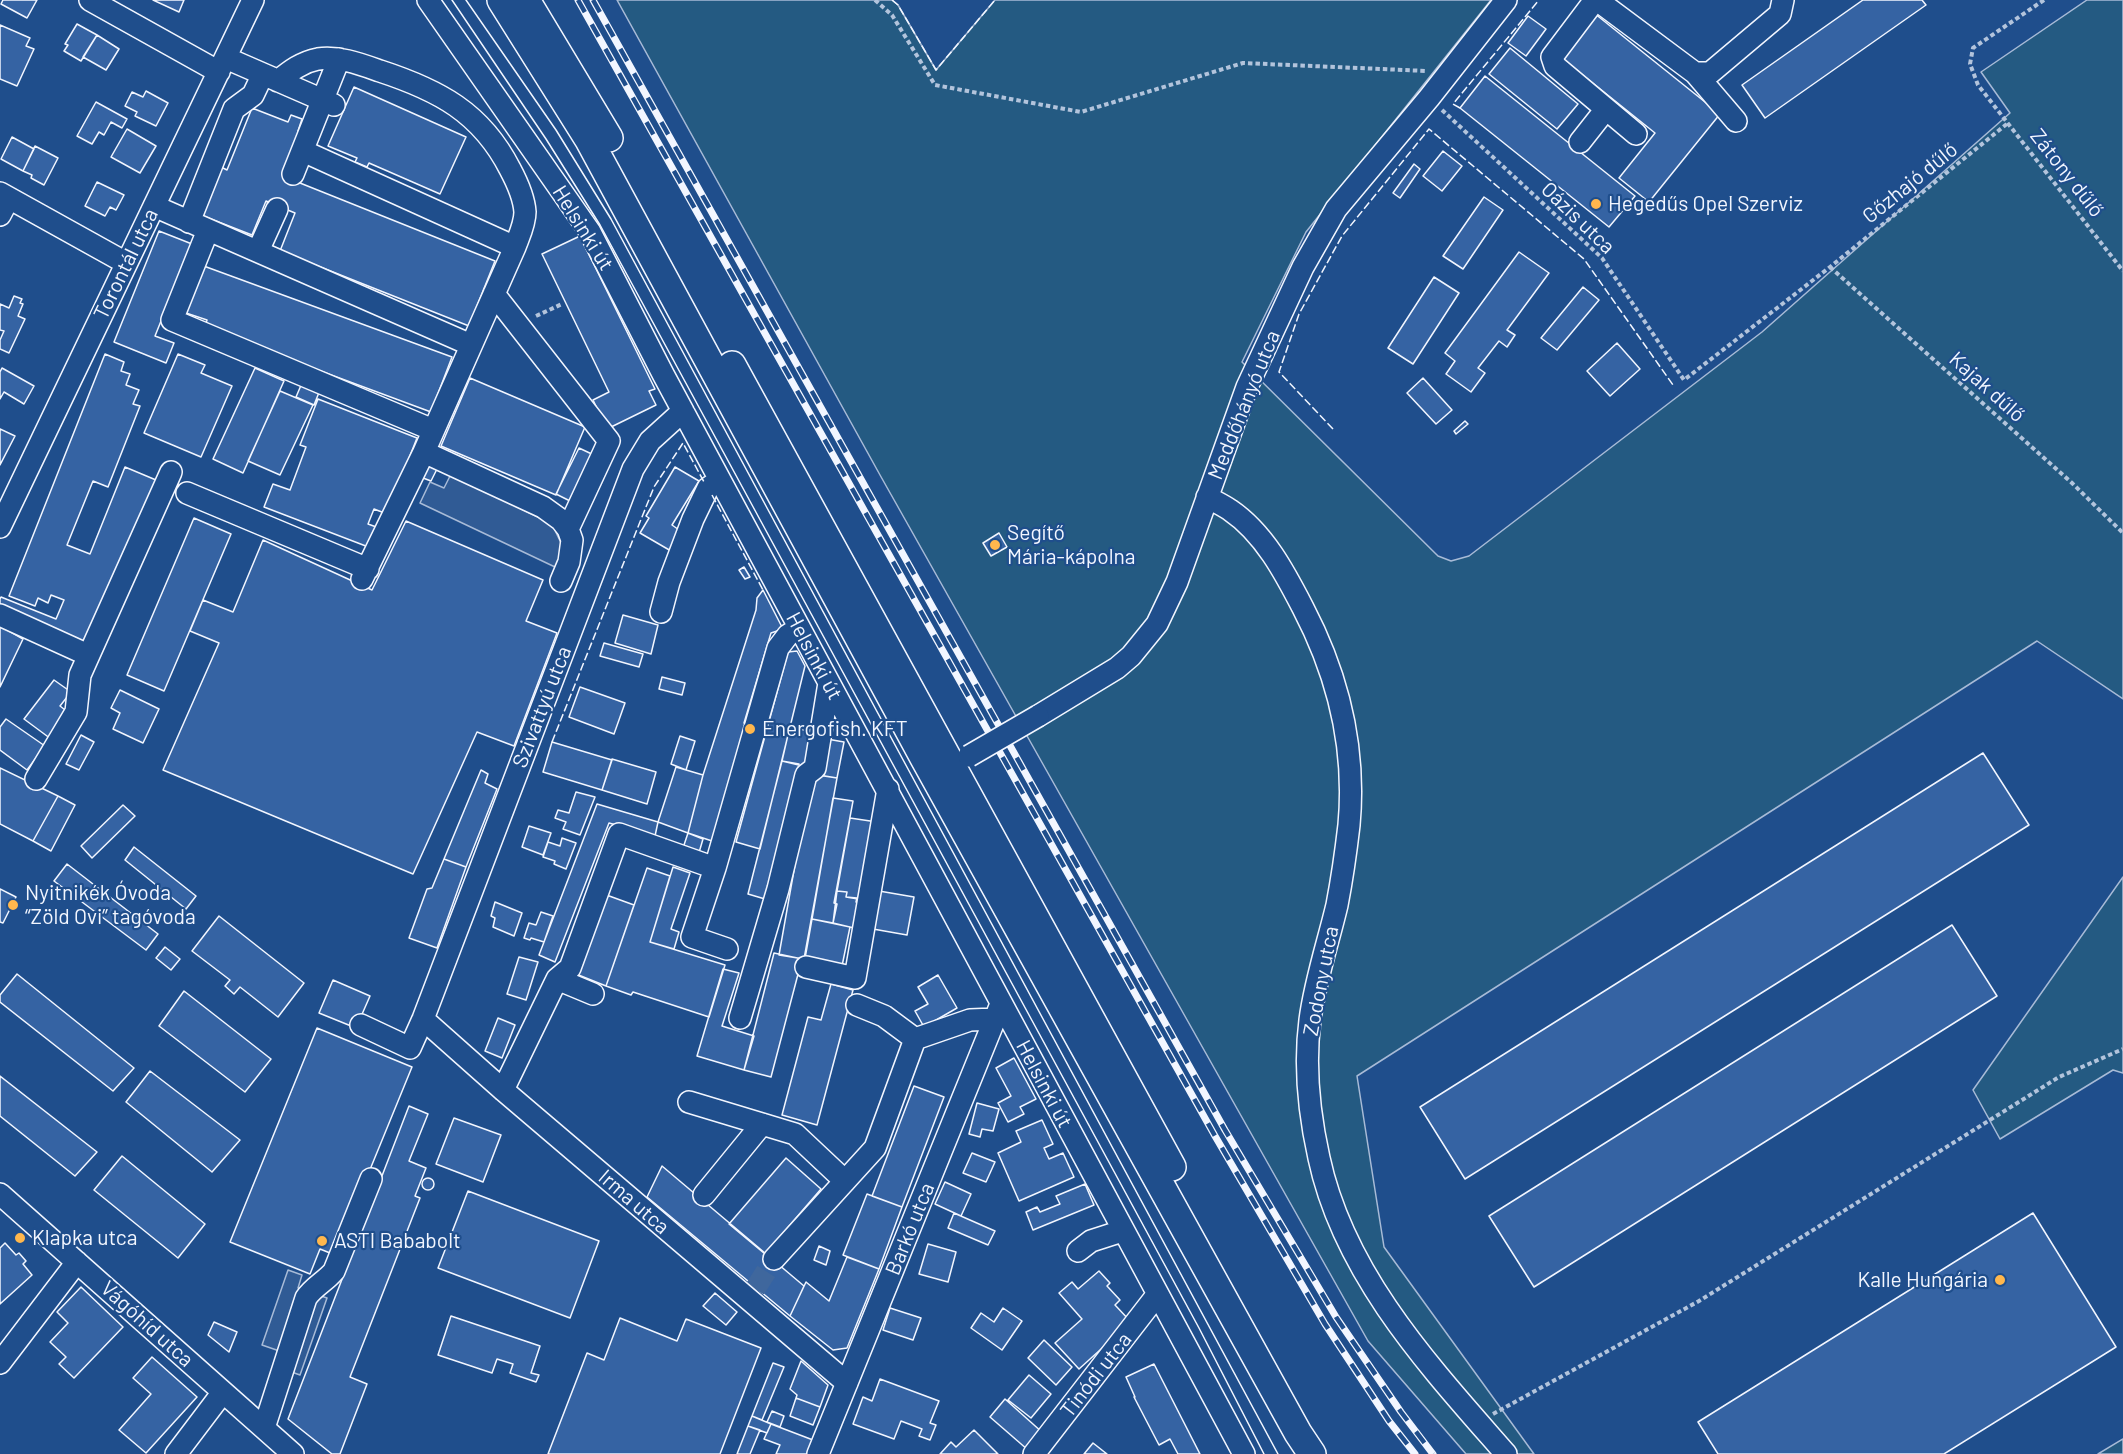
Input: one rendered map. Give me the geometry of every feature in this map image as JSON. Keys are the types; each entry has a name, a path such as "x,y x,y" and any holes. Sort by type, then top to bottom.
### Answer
{"main road":[{"path":"501,0 589,140 944,795 1312,1454"},
{"path":"526,0 605,130 961,761 1270,1346 1332,1454"},
{"path":"924,758 938,765 961,761"},
{"path":"944,795 946,779 961,761"}],"street":[{"path":"90,0 222,65 271,78 328,102"},
{"name":"Torontál utca","path":"0,527 253,0"},
{"name":"Helsinki út","path":"428,0 590,232 799,628 888,789 998,1011 1244,1454"},
{"name":"Meddőhányó utca","path":"961,761 1117,668 1131,656 1157,624 1174,590 1247,387 1303,267 1336,209 1506,0"},
{"path":"1636,134 1555,66 1552,57 1596,0 1695,73 1736,121"},
{"path":"1695,73 1710,73 1780,14 1783,0"},
{"path":"293,174 328,102 339,59"},
{"path":"187,493 297,546 365,574 424,452 523,226 524,203 519,186 504,157 480,124 454,104 395,76 339,59 308,62 271,78 234,109 172,320 433,430"},
{"path":"1580,142 1606,109"},
{"path":"303,151 515,247"},
{"path":"3,202 126,263"},
{"path":"154,206 471,345"},
{"path":"258,251 277,209"},
{"path":"494,294 609,441 568,529"},
{"name":"Szivattyú utca","path":"361,1025 410,1048 633,469 650,441 683,411"},
{"path":"424,452 556,515 568,529 572,540 571,554 561,581"},
{"path":"36,779 76,712 80,675 171,471"},
{"path":"661,612 669,582 693,519 708,488 720,480"},
{"name":"Zodony utca","path":"1207,497 1230,510 1248,525 1274,556 1309,620 1331,674 1346,730 1350,761 1349,824 1338,901 1310,1019 1307,1060 1309,1099 1325,1181 1338,1219 1372,1286 1400,1328 1506,1454"},
{"path":"0,615 88,655"},
{"path":"727,949 692,937 715,867 778,648 788,634 799,628"},
{"path":"740,1018 778,889 806,775 815,768 829,683"},
{"path":"806,967 855,978 888,789"},
{"path":"503,1090 557,979 570,968 619,834 715,867"},
{"path":"557,979 593,994"},
{"path":"857,1005 884,1016 915,1039"},
{"path":"915,1039 998,1011"},
{"name":"Barkó utca","path":"819,1454 998,1011"},
{"name":"Irma utca","path":"423,1018 503,1090 752,1294 847,1383"},
{"path":"774,1259 875,1148 915,1039"},
{"path":"689,1102 795,1134 845,1181"},
{"path":"704,1195 762,1124"},
{"path":"264,1428 306,1298 334,1271 371,1179"},
{"name":"Vágóhíd utca","path":"0,1194 293,1454"},
{"path":"1078,1251 1091,1241 1122,1231"},
{"path":"0,1363 77,1262"},
{"name":"Tinódi utca","path":"1034,1454 1157,1295"},
{"path":"176,1454 223,1392"}],"path":[{"path":"874,0 892,15 935,85 1081,112 1243,63 1449,72"},
{"name":"Zátony dűlő","path":"2044,0 1973,48 1970,64 1978,85 2123,271"},
{"name":"Oázis utca","path":"1428,98 1602,258 1684,380"},
{"name":"Gőzhajó dűlő","path":"1684,380 1830,267 2008,123"},
{"name":"Kajak dűlő","path":"1830,267 2072,483 2123,532"},
{"path":"518,325 562,304"},
{"path":"1478,1422 1699,1301 2059,1077 2123,1049"}],"shaded area":[{"path":"617,0 892,0 898,5 936,70 995,0 1491,0 1306,232 1242,362 1438,556 1451,561 1469,556 1762,332 2010,113 1981,72 2087,0 2123,0 2123,699 2037,641 1357,1076 1384,1247 1534,1454 1466,1454 1368,1341 880,475"},
{"path":"451,474 552,524 561,543 561,557 555,567 420,503 430,482 444,488"},
{"path":"2123,877 2123,1073 2113,1070 2000,1139 1973,1090"},
{"path":"288,1270 302,1275 298,1288 327,1298 300,1375 286,1370 291,1355 262,1345"},
{"path":"2123,1439 2123,1454 2098,1454"}],"building":[{"path":"3,0 37,0 27,18 1,4"},
{"path":"153,0 184,0 179,12"},
{"path":"1863,0 1922,0 1926,5 1765,118 1742,85"},
{"path":"1594,13 1720,114 1649,202 1619,178 1655,133 1559,56"},
{"path":"1528,16 1546,29 1526,56 1508,43"},
{"path":"77,24 97,35 81,61 64,51 68,45 65,44"},
{"path":"0,25 30,38 26,46 34,49 17,86 0,79"},
{"path":"97,35 119,49 106,70 83,57"},
{"path":"1510,48 1578,104 1557,129 1489,74"},
{"path":"1485,76 1635,196 1609,227 1460,108"},
{"path":"354,87 466,137 440,194 369,163 367,167 355,162 357,158 328,146"},
{"path":"146,91 168,103 156,126 135,116 137,112 125,106 132,92 143,97"},
{"path":"96,102 127,119 122,128 111,122 104,135 99,132 92,144 77,136"},
{"path":"252,108 288,122 291,115 302,119 298,131 302,133 285,177 495,261 469,326 280,251 295,213 266,201 252,235 198,214 217,165 227,170"},
{"path":"127,129 156,146 140,173 111,157"},
{"path":"12,137 34,149 23,171 1,159"},
{"path":"35,146 58,158 44,185 23,171"},
{"path":"1443,151 1462,166 1442,191 1423,176"},
{"path":"1414,164 1420,169 1400,198 1393,193"},
{"path":"97,182 124,195 116,210 110,207 105,216 85,206"},
{"path":"1484,197 1503,210 1463,269 1443,256"},
{"path":"159,231 192,244 155,336 174,343 166,363 114,342"},
{"path":"580,236 655,389 649,391 656,405 607,429 593,400 609,392 542,254"},
{"path":"1519,252 1549,273 1507,330 1515,335 1507,347 1499,341 1478,368 1485,373 1471,392 1446,374 1455,361 1445,353"},
{"path":"201,265 452,357 431,412 245,343 203,332 207,320 183,312"},
{"path":"1434,277 1459,293 1413,364 1388,348"},
{"path":"1583,287 1599,300 1557,350 1541,338"},
{"path":"14,296 22,299 20,303 23,304 18,316 25,319 9,353 0,349 0,340 4,331 0,330 0,304 9,308"},
{"path":"1617,343 1640,369 1610,396 1587,371"},
{"path":"105,354 124,362 121,371 130,374 126,385 139,390 133,404 140,406 108,487 93,481 67,545 90,554 125,467 156,480 89,648 0,613 0,599 1,597 56,619 64,600 51,595 48,603 38,598 35,606 9,596"},
{"path":"178,354 205,365 201,373 232,386 201,457 144,433"},
{"path":"2,368 34,386 24,404 4,392 0,399"},
{"path":"255,368 284,381 243,473 213,459"},
{"path":"470,378 585,427 556,495 441,446"},
{"path":"1423,378 1452,410 1436,424 1407,393"},
{"path":"302,383 320,390 314,405 296,397"},
{"path":"280,391 313,405 280,475 248,461"},
{"path":"318,399 417,438 387,514 374,509 368,524 379,528 371,548 264,507 273,484 290,490 306,447 300,445"},
{"path":"1465,421 1468,424 1456,434 1454,431"},
{"path":"0,429 15,436 0,465"},
{"path":"579,448 596,456 574,503 556,494"},
{"path":"429,463 438,467 431,481 423,478"},
{"path":"675,467 699,481 672,525 682,532 671,551 640,533 649,518 646,516"},
{"path":"194,518 231,534 164,691 127,675"},
{"path":"406,521 543,580 526,621 557,633 514,746 477,732 413,874 163,770 219,643 190,631 203,600 233,612 263,540 372,590"},
{"name":"Segítő Mária-kápolna","path":"999,533 1007,547 991,556 983,543"},
{"path":"744,567 750,577 745,579 739,570"},
{"path":"763,590 783,629 771,633 712,841 688,833 703,775 756,610 757,598"},
{"path":"623,615 658,625 651,654 615,643"},
{"path":"0,626 23,639 0,687"},
{"path":"604,643 643,654 639,667 600,656"},
{"path":"797,651 805,666 760,849 736,842 788,652"},
{"path":"662,677 685,683 682,695 659,689"},
{"path":"54,680 71,692 60,706 69,713 51,739 24,719"},
{"path":"580,687 625,703 614,734 569,717"},
{"path":"120,690 159,709 143,743 113,729 120,713 111,708"},
{"path":"6,719 45,746 27,770 0,750 0,727"},
{"path":"790,726 810,732 809,739 812,740 807,767 782,761"},
{"path":"81,735 94,742 79,770 66,764"},
{"path":"680,736 695,741 686,770 671,764"},
{"path":"827,739 844,742 837,778 819,775"},
{"path":"552,742 612,760 602,790 543,772"},
{"path":"1983,753 2029,825 1465,1179 1420,1107"},
{"path":"612,759 656,772 647,804 602,790"},
{"path":"782,761 799,764 765,899 748,894"},
{"path":"676,767 703,775 688,833 658,822"},
{"path":"0,768 58,796 33,841 0,824"},
{"path":"481,770 488,774 485,783 497,789 466,867 444,859"},
{"path":"811,774 837,778 804,959 779,955"},
{"path":"576,792 595,797 580,835 563,829 566,822 555,818 558,810 569,813"},
{"path":"58,796 75,805 51,851 33,841"},
{"path":"833,798 853,801 834,903 837,904 833,923 812,919"},
{"path":"597,804 658,822 655,836 609,823 555,962 539,955"},
{"path":"123,805 135,816 92,858 81,846"},
{"path":"850,818 877,822 864,900 846,897 847,892 837,891"},
{"path":"529,826 551,833 543,855 522,847"},
{"path":"688,833 703,839 698,856 682,851"},
{"path":"562,838 576,843 566,869 554,864 555,861 543,857 548,842 560,846"},
{"path":"134,847 196,896 186,909 125,860"},
{"path":"444,859 466,867 437,948 409,938 427,889 432,888"},
{"path":"67,864 158,934 146,950 54,881"},
{"path":"673,867 690,873 671,929 679,932 674,949 650,942"},
{"path":"647,868 670,876 650,942 725,965 709,1017 633,992 631,995 606,986"},
{"path":"0,889 16,897 3,923 0,922"},
{"path":"837,891 847,892 846,897 857,898 854,928 833,923"},
{"path":"879,891 914,897 907,935 873,929"},
{"path":"601,893 634,905 606,986 576,974"},
{"path":"495,902 522,913 514,936 493,927 495,918 491,916"},
{"path":"541,912 553,916 544,942 524,938 529,923 536,925"},
{"path":"219,916 304,983 278,1017 240,987 234,994 225,986 230,980 192,951"},
{"path":"812,919 850,927 841,971 804,964"},
{"path":"1952,925 1997,996 1534,1287 1489,1216"},
{"path":"165,947 180,959 171,970 156,958"},
{"path":"774,953 802,959 771,1077 744,1070"},
{"path":"519,957 538,962 526,1000 507,994"},
{"path":"723,969 739,973 722,1026 754,1036 744,1070 697,1056"},
{"path":"17,974 134,1068 113,1091 0,1002 0,995"},
{"path":"938,975 957,1008 924,1027 915,1011 928,1004 918,987"},
{"path":"333,980 370,996 356,1028 319,1013"},
{"path":"831,984 853,990 817,1125 782,1115 808,1017 821,1020"},
{"path":"184,991 271,1059 245,1092 159,1026"},
{"path":"498,1018 515,1025 502,1058 485,1051"},
{"path":"317,1028 412,1067 335,1255 320,1249 310,1274 230,1242"},
{"path":"1014,1058 1036,1099 1020,1107 1024,1114 1008,1122 998,1103 1011,1096 996,1068"},
{"path":"150,1071 240,1140 212,1172 126,1102"},
{"path":"0,1076 97,1152 75,1176 0,1116"},
{"path":"914,1086 944,1097 902,1207 872,1196"},
{"path":"977,1103 999,1109 993,1131 982,1129 980,1137 969,1134"},
{"path":"409,1106 428,1114 409,1161 426,1168 415,1196 420,1198 350,1377 367,1384 340,1454 332,1454 288,1419"},
{"path":"454,1118 501,1135 483,1182 436,1164"},
{"path":"1042,1120 1053,1144 1044,1148 1049,1159 1063,1153 1074,1177 1019,1201 998,1153 1021,1142 1016,1131"},
{"path":"972,1153 995,1162 986,1182 963,1173"},
{"path":"122,1156 205,1224 178,1258 94,1190"},
{"path":"786,1158 821,1189 765,1254 729,1224"},
{"path":"662,1166 804,1286 790,1316 647,1197"},
{"path":"428,1178 434,1184 428,1190 422,1184"},
{"path":"945,1182 971,1194 961,1216 935,1204"},
{"path":"1085,1184 1094,1205 1033,1230 1026,1212 1037,1207 1040,1212 1060,1204 1056,1196"},
{"path":"468,1191 599,1241 570,1318 438,1268"},
{"path":"867,1194 902,1207 879,1269 843,1255"},
{"path":"954,1213 995,1231 988,1245 948,1228"},
{"name":"Kalle Hungária","path":"2033,1213 2116,1347 1944,1454 1718,1454 1698,1422"},
{"path":"5,1243 16,1255 19,1253 26,1261 23,1264 32,1275 0,1304 0,1248"},
{"path":"928,1244 956,1252 948,1282 919,1274"},
{"path":"819,1246 830,1251 826,1265 814,1260"},
{"path":"847,1257 879,1269 847,1348 833,1350 790,1316 806,1282 829,1301"},
{"path":"1099,1271 1110,1283 1107,1286 1120,1300 1115,1305 1131,1322 1079,1369 1055,1343 1082,1319 1059,1293 1072,1282 1078,1289"},
{"path":"81,1287 123,1327 74,1378 59,1364 66,1357 50,1342 68,1323 57,1312"},
{"path":"715,1293 737,1312 726,1325 703,1306"},
{"path":"890,1308 921,1318 913,1340 883,1330"},
{"path":"1003,1308 1022,1321 1002,1350 971,1328 981,1313 994,1322"},
{"path":"451,1316 540,1346 531,1373 539,1375 536,1382 510,1373 513,1364 497,1359 492,1373 438,1355"},
{"path":"620,1318 677,1341 686,1319 761,1348 720,1454 548,1454 587,1353 604,1360"},
{"path":"214,1322 237,1332 229,1352 208,1335"},
{"path":"1044,1340 1072,1367 1056,1385 1028,1358"},
{"path":"152,1357 197,1397 146,1453 119,1430 151,1394 133,1378"},
{"path":"801,1361 828,1385 820,1407 796,1398 797,1395 790,1389"},
{"path":"773,1363 784,1367 762,1420 752,1416"},
{"path":"1154,1364 1200,1454 1178,1454 1170,1439 1159,1445 1134,1397 1126,1377"},
{"path":"1029,1375 1051,1394 1031,1418 1008,1400"},
{"path":"880,1379 939,1401 930,1423 936,1425 930,1440 919,1436 922,1429 901,1421 894,1439 853,1424 863,1397 872,1401"},
{"path":"796,1398 820,1407 813,1425 790,1416"},
{"path":"1005,1399 1043,1433 1028,1450 990,1417"},
{"path":"772,1411 784,1416 780,1427 767,1422"},
{"path":"752,1416 771,1424 767,1433 748,1426"},
{"path":"771,1424 813,1440 808,1454 776,1454 780,1445 764,1439"},
{"path":"748,1426 760,1430 750,1454 737,1454"},
{"path":"974,1430 998,1454 940,1454 951,1442 956,1447"},
{"path":"1093,1443 1107,1454 1084,1454"}],"tunnel":[{"path":"755,1289 774,1259"}],"tram line":[{"path":"452,0 546,139 600,225 1199,1328 1264,1454"},
{"path":"466,0 556,130 611,219 1278,1454"}],"railway":[{"path":"578,0 1215,1136 1325,1324 1389,1421 1415,1454"},
{"path":"593,0 1225,1130 1336,1317 1401,1412 1433,1454"}],"fence":[{"path":"892,0 898,5 936,70 995,0"},
{"path":"1460,108 1453,104 1539,0"},
{"path":"1333,429 1279,372 1299,314 1342,236 1429,129 1584,259 1673,385"},
{"path":"552,742 654,487 683,443 704,482"},
{"path":"712,495 763,590"}],"place":[{"name":"Hegedűs Opel Szerviz","path":"1596,204"},
{"name":"Segítő Mária-kápolna","path":"995,545"},
{"name":"Energofish. KFT","path":"750,729"},
{"name":"Nyitnikék Óvoda “Zöld Ovi” tagóvoda","path":"13,905"},
{"name":"Klapka utca","path":"20,1238"},
{"name":"ASTI Bababolt","path":"322,1241"},
{"name":"Kalle Hungária","path":"2000,1280"}]}
